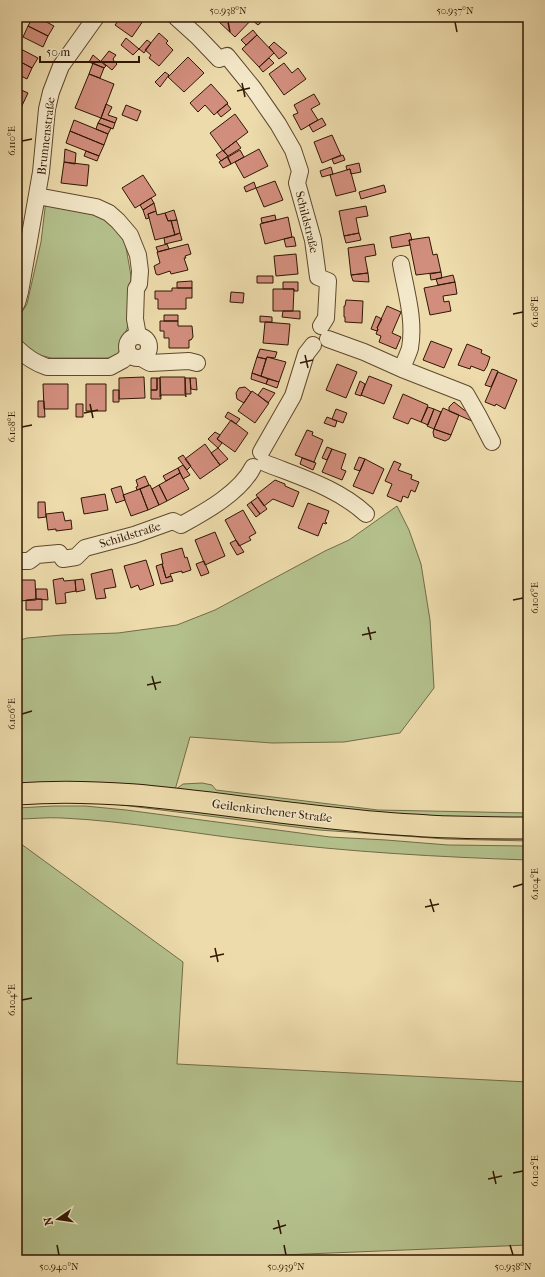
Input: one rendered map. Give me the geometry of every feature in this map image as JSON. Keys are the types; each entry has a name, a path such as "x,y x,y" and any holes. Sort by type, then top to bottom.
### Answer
{"main road":[{"name":"Geilenkirchener Straße","path":"17,794 68,792 136,794 345,819 412,825 472,828 528,828"}],"street":[{"name":"Brunnenstraße","path":"17,303 41,172 51,92 62,65 96,17"},
{"name":"Schildstraße","path":"17,561 29,562 38,555 59,553 63,559 76,557 85,548 134,535 173,521 181,524 216,505 249,476 260,461 293,396 306,354 313,345 322,346 326,343 324,332 328,281 318,277 314,240 297,184 300,171 293,150 253,88 227,56 219,59 176,17"},
{"path":"37,196 96,207 109,213 118,221 130,235 138,255 140,271 139,284 136,289 135,319 138,336 133,337 127,343 126,347 135,356 150,363 189,361 197,363"},
{"path":"401,264 410,309 412,330 409,350 402,369"},
{"path":"324,332 402,369 466,394 492,442"},
{"path":"17,348 33,361 47,367 110,367 135,356"},
{"path":"260,461 336,492 366,514"}],"green space":[{"path":"46,200 95,212 124,236 131,276 129,323 118,354 110,358 51,358 29,352 17,341 17,320 27,304 41,242"},
{"path":"397,506 409,530 421,564 430,620 434,688 400,733 344,742 272,743 190,737 175,790 183,784 202,783 212,785 216,790 378,810 528,813 528,822 483,822 17,785 17,641 27,638 62,635 118,633 177,625 215,610 325,551 349,540"},
{"path":"82,798 528,836 528,841 446,839 319,830 114,804"},
{"path":"85,806 126,810 330,837 448,845 528,846 528,860 428,856 293,845 87,820 56,818 17,819 17,808"},
{"path":"17,841 183,962 177,1064 528,1082 528,1245 183,1259 17,1260"}],"building":[{"path":"33,17 37,17 54,26 48,36 28,26"},
{"path":"121,17 138,17 143,21 132,37 115,25"},
{"path":"217,17 254,17 235,37 216,19"},
{"path":"254,17 267,17 258,25 252,20"},
{"path":"28,26 48,36 43,47 23,37"},
{"path":"253,30 257,35 246,45 241,40"},
{"path":"159,33 168,41 166,43 173,50 159,66 149,58 151,55 145,50"},
{"path":"257,35 274,53 259,67 242,49"},
{"path":"126,38 139,49 133,55 121,45"},
{"path":"147,40 151,43 144,53 139,49"},
{"path":"274,42 287,53 279,59 269,47"},
{"path":"17,47 38,58 32,68 17,60"},
{"path":"109,51 116,55 113,59 117,64 112,70 101,61"},
{"path":"93,55 106,66 104,68 89,62"},
{"path":"188,57 204,73 184,92 168,77"},
{"path":"269,58 274,63 263,72 259,67"},
{"path":"17,60 32,68 27,79 17,74"},
{"path":"93,63 104,68 100,78 89,74"},
{"path":"284,63 292,73 298,68 306,79 284,95 269,74"},
{"path":"165,72 169,75 160,87 155,82"},
{"path":"89,74 114,84 101,118 75,108"},
{"path":"211,84 228,103 214,115 205,105 198,112 190,103"},
{"path":"17,88 28,93 18,114 17,114"},
{"path":"314,94 320,104 311,109 318,120 301,130 293,115 298,113 294,105"},
{"path":"106,104 112,107 108,115 117,118 115,123 101,118"},
{"path":"227,104 231,109 221,117 217,112"},
{"path":"126,105 141,111 137,121 122,115"},
{"path":"235,114 248,132 223,151 210,133"},
{"path":"101,118 115,123 113,129 98,123"},
{"path":"322,118 326,125 313,132 309,125"},
{"path":"74,120 108,134 104,145 70,131"},
{"path":"98,123 111,128 108,134 96,129"},
{"path":"70,131 104,145 99,156 66,143"},
{"path":"332,135 341,155 322,163 314,142"},
{"path":"236,141 241,148 228,156 223,151"},
{"path":"65,149 76,153 75,164 64,162"},
{"path":"259,149 268,166 244,178 235,162"},
{"path":"223,150 228,156 221,161 216,155"},
{"path":"240,150 244,157 231,164 228,157"},
{"path":"86,151 99,156 97,161 84,156"},
{"path":"343,155 345,160 334,164 332,159"},
{"path":"227,157 231,164 223,168 219,162"},
{"path":"64,162 89,165 87,186 61,183"},
{"path":"359,163 361,172 351,174 350,169 347,170 346,166"},
{"path":"331,167 333,174 322,177 320,171"},
{"path":"350,169 356,191 336,196 330,175"},
{"path":"143,175 156,195 135,208 122,188"},
{"path":"275,181 283,200 264,207 256,188"},
{"path":"254,182 256,188 246,192 244,187"},
{"path":"384,185 386,192 361,199 359,192"},
{"path":"151,198 154,203 143,210 140,205"},
{"path":"154,203 156,211 148,214 149,218 146,219 143,210"},
{"path":"366,206 368,216 356,218 359,233 344,236 339,211"},
{"path":"174,210 177,220 168,221 165,213"},
{"path":"156,211 157,215 165,213 168,221 171,220 175,235 155,240 148,214"},
{"path":"275,215 276,220 262,223 261,218"},
{"path":"288,217 292,237 265,244 260,224"},
{"path":"177,220 180,233 175,235 171,221"},
{"path":"180,233 182,240 165,244 164,238"},
{"path":"359,233 361,240 346,243 344,236"},
{"path":"410,233 412,240 409,240 410,245 392,248 390,237"},
{"path":"294,237 296,246 286,247 284,239"},
{"path":"429,237 433,255 437,254 441,272 416,275 409,240"},
{"path":"167,244 169,249 158,252 156,247"},
{"path":"188,244 191,254 185,256 186,258 184,258 188,270 171,274 170,271 158,275 156,274 154,266 160,263 157,252"},
{"path":"374,244 376,255 365,257 368,273 351,275 348,248"},
{"path":"296,254 298,274 276,276 274,256"},
{"path":"441,272 442,278 431,280 430,274"},
{"path":"368,273 369,282 353,281 351,275"},
{"path":"453,275 455,282 438,285 436,279"},
{"path":"257,276 273,276 273,283 257,283"},
{"path":"192,281 192,288 177,288 177,282"},
{"path":"283,282 298,282 298,291 294,291 294,289 283,289"},
{"path":"455,282 457,294 443,296 444,302 449,301 451,311 430,315 424,288"},
{"path":"172,288 192,288 192,298 186,298 186,309 158,309 158,299 155,299 155,291 172,291"},
{"path":"273,289 294,289 293,311 273,311"},
{"path":"231,292 244,293 243,303 230,302"},
{"path":"346,300 363,301 362,323 345,322 344,306"},
{"path":"387,306 401,312 392,333 401,337 396,349 379,342 381,336 376,334 377,328"},
{"path":"283,311 300,311 300,319 282,317"},
{"path":"164,315 178,315 178,321 164,321"},
{"path":"260,316 272,317 272,322 260,322"},
{"path":"376,316 382,319 377,331 371,329"},
{"path":"160,321 178,321 178,326 192,326 193,337 189,340 189,348 169,348 169,338 164,338 164,331 160,331"},
{"path":"265,322 290,324 288,345 263,343"},
{"path":"431,341 452,349 444,368 423,360"},
{"path":"467,344 482,350 481,353 490,357 484,371 471,366 470,369 458,365"},
{"path":"260,349 277,352 275,358 267,357 266,359 257,357"},
{"path":"257,357 266,359 261,376 252,373"},
{"path":"267,357 286,362 279,382 261,376"},
{"path":"337,364 357,372 346,398 326,390"},
{"path":"492,369 498,371 491,387 485,385"},
{"path":"498,372 517,380 505,409 496,404 495,406 485,402"},
{"path":"252,373 268,379 266,384 251,379"},
{"path":"369,376 392,385 384,404 361,395"},
{"path":"144,377 145,398 119,399 119,378"},
{"path":"160,377 185,377 186,397 185,395 161,395 160,397"},
{"path":"151,378 157,378 157,390 151,390"},
{"path":"157,378 160,378 161,399 151,399 151,390 157,390"},
{"path":"185,378 190,378 191,394 185,394"},
{"path":"190,378 196,378 197,390 191,389"},
{"path":"268,379 279,382 277,388 266,384"},
{"path":"360,381 365,384 361,396 355,394"},
{"path":"43,384 68,384 68,409 44,409"},
{"path":"86,384 106,384 106,411 86,411"},
{"path":"245,387 251,392 244,403 237,399 236,393 239,388"},
{"path":"263,388 275,393 268,403 258,395"},
{"path":"113,390 119,390 119,402 113,402"},
{"path":"252,391 269,403 255,423 238,411"},
{"path":"403,394 428,405 421,422 411,418 408,424 393,418"},
{"path":"38,401 44,401 45,417 38,417"},
{"path":"454,402 464,410 473,413 474,416 472,421 449,411 449,407"},
{"path":"76,404 83,404 83,417 76,417"},
{"path":"428,407 434,409 428,425 421,422"},
{"path":"443,408 459,415 451,435 434,429"},
{"path":"336,409 347,413 343,423 332,419"},
{"path":"434,409 441,412 434,429 427,426"},
{"path":"228,412 240,419 236,424 225,417"},
{"path":"327,417 337,421 335,427 324,423"},
{"path":"231,420 248,433 235,452 217,439"},
{"path":"434,429 451,435 449,439 445,441 434,437"},
{"path":"307,430 313,432 312,435 323,440 314,462 295,455"},
{"path":"215,432 220,435 217,439 222,443 218,448 208,439"},
{"path":"205,444 220,465 200,479 185,459"},
{"path":"327,447 332,449 327,460 322,458"},
{"path":"218,448 228,459 220,465 211,453"},
{"path":"332,449 346,454 341,469 346,471 342,480 322,472"},
{"path":"183,455 191,466 187,470 178,458"},
{"path":"359,457 365,459 360,471 354,469"},
{"path":"302,458 316,463 313,470 300,464"},
{"path":"365,459 384,469 373,494 353,486"},
{"path":"394,461 401,464 398,470 412,475 411,479 419,482 415,492 411,490 408,498 403,496 401,502 387,496 392,484 385,481"},
{"path":"183,465 190,475 183,479 178,468"},
{"path":"178,468 180,473 166,481 163,476"},
{"path":"180,473 189,489 167,501 159,485"},
{"path":"145,476 149,485 137,490 136,487 138,486 136,480"},
{"path":"275,480 299,492 293,507 273,499 264,506 256,495"},
{"path":"150,485 159,505 148,510 140,489"},
{"path":"159,485 167,501 159,505 152,489"},
{"path":"121,486 125,500 116,503 111,489"},
{"path":"140,489 148,510 131,516 123,495"},
{"path":"105,494 108,510 84,514 81,498"},
{"path":"258,497 267,509 260,514 251,502"},
{"path":"38,502 45,502 46,517 38,518"},
{"path":"251,502 260,514 256,517 247,505"},
{"path":"308,503 329,511 325,522 327,523 323,523 318,536 298,528"},
{"path":"243,510 256,533 249,537 251,540 239,546 225,520"},
{"path":"63,512 65,521 71,520 72,529 56,531 56,529 48,530 46,514"},
{"path":"215,532 225,556 205,565 195,540"},
{"path":"236,540 244,552 237,555 230,543"},
{"path":"182,548 185,558 187,557 191,570 182,573 182,571 170,574 171,576 166,578 161,554"},
{"path":"146,560 154,585 140,590 138,585 131,588 124,566"},
{"path":"204,561 209,573 201,576 196,564"},
{"path":"162,564 166,578 171,576 173,581 161,584 156,566"},
{"path":"112,569 116,587 104,589 106,598 96,599 91,574"},
{"path":"63,578 64,581 75,580 76,591 65,593 66,603 56,604 53,580"},
{"path":"83,579 85,590 76,592 75,580"},
{"path":"17,580 35,580 36,600 18,601"},
{"path":"36,589 47,589 48,600 36,599"},
{"path":"42,599 42,610 26,610 26,600"}],"railway":[{"path":"433,1260 528,1257"}]}
